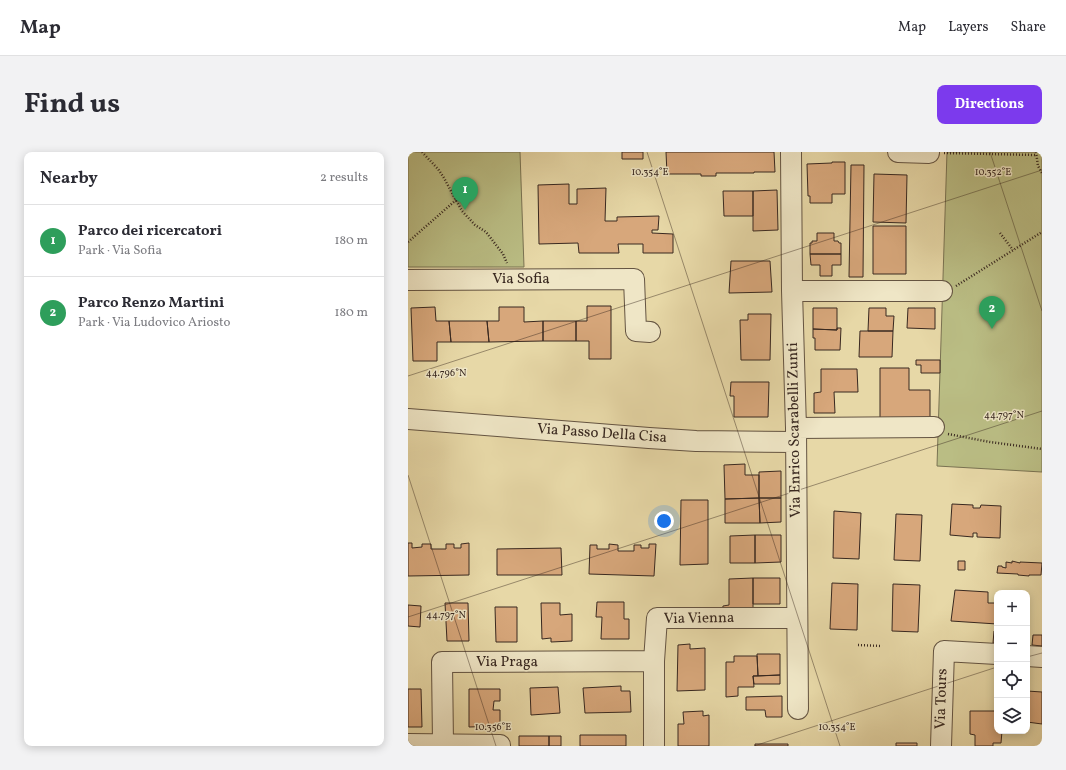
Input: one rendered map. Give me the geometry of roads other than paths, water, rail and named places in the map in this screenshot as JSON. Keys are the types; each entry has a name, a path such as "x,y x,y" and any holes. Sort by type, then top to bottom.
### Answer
{"street":[{"name":"Via Enrico Scarabelli Zunti","path":"791,152 792,291 796,435 798,709"},
{"path":"898,152 938,153"},
{"name":"Via Sofia","path":"408,280 634,279 636,331 650,332"},
{"path":"792,291 942,291"},
{"name":"Via Passo Della Cisa","path":"408,419 696,441 796,435 940,430"},
{"name":"Via Vienna","path":"654,746 654,661 657,618 797,618"},
{"name":"Via Tours","path":"941,746 944,651 994,654"},
{"path":"1030,656 1042,657"},
{"name":"Via Praga","path":"443,744 442,662 654,661"},
{"path":"408,744 500,745"}],"place":[{"name":"Parco dei ricercatori","path":"465,210"},
{"name":"Parco Renzo Martini","path":"992,329"}]}
